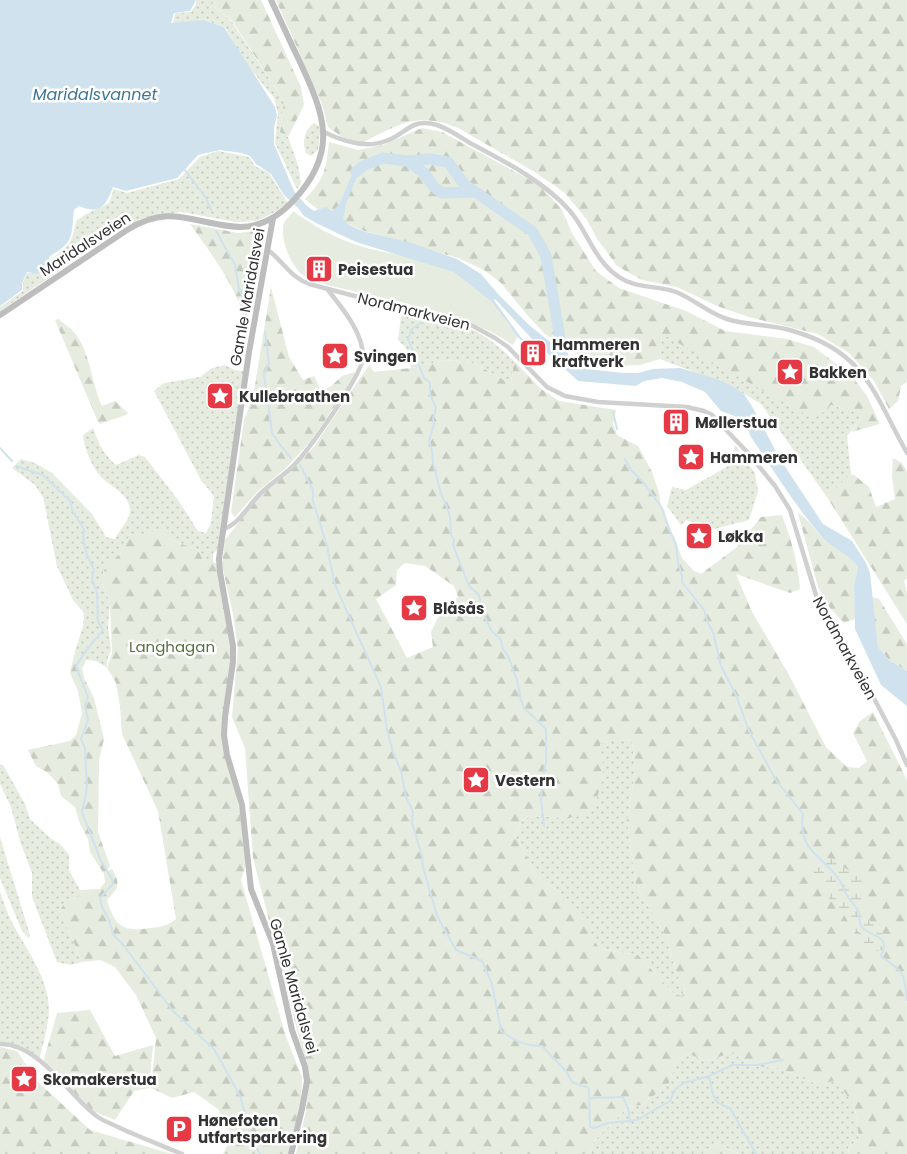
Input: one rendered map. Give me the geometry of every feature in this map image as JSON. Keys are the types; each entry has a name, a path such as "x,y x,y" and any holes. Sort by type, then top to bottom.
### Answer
{"street":[{"name":"Maridalsveien","path":"0,315 127,230 146,220 169,216 248,227 273,218 300,193 318,163 323,146 324,132 316,98 271,0"},
{"path":"324,132 345,141 373,143 386,141 413,124 431,124 448,130 494,155 560,201 575,218 603,262 619,278 634,285 679,293 707,310 728,319 795,331 820,341 842,353 856,365 869,381 907,453"},
{"name":"Gamle Maridalsvei","path":"273,218 254,324 219,565 234,654 225,717 228,762 242,805 251,889 273,944 292,1030 305,1067 307,1081 291,1154"},
{"name":"Nordmarkveien","path":"268,250 281,261 288,272 300,281 412,311 448,317 473,326 508,347 547,387 565,396 598,402 687,406 712,415 749,454 775,486 790,510 819,606 858,668 907,765"},
{"path":"223,530 234,524 261,492 288,472 298,461 330,418 360,367 362,353 358,337 347,316 328,290"},
{"path":"0,1044 21,1048 44,1064 96,1116 182,1154"}],"green space":[{"path":"196,0 212,0 214,6 232,22 284,101 280,132 288,137 298,165 301,183 297,189 275,143 278,113 274,98 245,62 225,27 204,20 173,25 175,13 191,12 196,5"},
{"path":"212,0 261,0 301,87 304,105 288,137 280,132 284,101 233,22 214,6"},
{"path":"276,0 907,0 907,382 901,386 898,401 889,409 874,381 849,353 818,334 749,317 717,306 677,287 642,280 617,266 596,237 587,220 565,193 533,171 458,128 443,123 419,121 397,126 360,144 342,137 328,127 322,104"},
{"path":"314,123 319,126 320,133 318,150 311,156 306,153 304,141 308,129"},
{"path":"422,128 442,132 541,186 562,210 572,233 596,271 619,288 686,311 725,331 787,339 814,347 852,376 867,396 880,424 851,432 858,422 860,413 831,405 822,413 808,416 662,334 660,359 640,365 603,366 587,360 545,334 501,283 484,270 458,258 361,230 321,212 305,199 321,179 327,159 329,142 358,150 383,145"},
{"path":"218,151 249,157 255,166 269,173 288,203 256,221 236,222 182,212 143,218 119,230 0,311 0,307 23,291 23,282 27,273 36,273 46,269 51,259 69,243 76,221 109,203 114,189 127,193 179,179 200,157"},
{"path":"293,211 324,231 348,242 371,249 430,261 444,265 457,272 484,292 507,320 518,335 513,345 496,334 458,318 418,306 325,284 306,277 296,268 288,253 283,237 284,223"},
{"path":"190,224 238,233 254,231 264,244 251,314 244,317 228,280"},
{"path":"271,287 289,357 303,380 314,376 321,390 330,387 342,376 355,372 353,380 310,442 285,469 258,491 235,517 231,512 244,420 253,397"},
{"path":"402,310 455,323 475,331 488,339 514,361 511,384 474,363 445,360 411,368 406,348 398,340"},
{"path":"59,319 80,340 102,406 115,401 128,413 126,415 100,424 98,422 55,320"},
{"path":"662,334 715,362 822,413 830,405 861,413 858,422 847,436 851,474 827,497 761,404 733,387 660,359"},
{"path":"445,360 474,363 511,384 514,361 540,388 559,401 616,410 613,424 617,435 638,446 652,472 661,505 682,558 694,571 701,574 737,547 761,517 782,515 794,551 800,589 790,593 736,574 751,610 789,675 826,747 847,767 859,768 867,761 853,733 860,721 873,712 907,780 907,1154 849,1154 848,1148 859,1139 855,1107 836,1080 819,1085 778,1068 753,1066 733,1052 708,1061 688,1054 677,1060 668,1085 641,1105 628,1107 593,1142 591,1154 296,1154 306,1111 309,1076 253,858 245,748 232,717 238,649 233,614 222,565 225,540 260,495 313,448 369,365 374,372 411,368","holes":["405,563 425,566 454,586 458,597 439,616 431,632 433,647 407,658 376,599 396,585 397,570","623,737 632,741 635,771 627,821 636,886 666,936 676,973 685,988 682,996 674,994 638,955 600,949 589,933 591,922 563,895 537,876 515,835 523,819 532,816 569,818 591,812 603,775 600,744"]},
{"path":"225,365 234,370 244,371 218,550 213,553 213,562 205,564 198,550 171,540 160,529 147,534 130,535 122,551 104,570 102,583 110,603 108,627 111,650 107,666 74,655 83,626 84,613 73,600 57,566 43,497 35,485 12,468 21,459 35,463 52,473 92,514 106,537 115,539 128,518 129,506 124,496 101,477 92,463 83,435 93,428 102,448 116,465 139,455 145,457 178,500 198,531 206,533 211,523 214,496 201,480 154,391 164,383 200,377 212,368"},
{"path":"735,445 755,473 758,491 749,520 714,529 686,520 681,525 667,506 672,487 686,490 730,465"},
{"path":"893,458 902,463 907,471 907,578 904,581 907,593 907,624 827,497 851,474 869,487 876,507 895,499 892,476"},
{"path":"798,513 827,542 858,567 854,585 855,619 844,623 830,608 818,587"},
{"name":"Langhagan","path":"160,529 171,540 198,550 205,564 213,562 221,565 233,646 225,746 240,813 246,865 241,880 286,1037 302,1077 301,1105 291,1154 223,1154 231,1133 218,1109 194,1092 172,1098 151,1088 156,1038 136,995 115,967 100,960 82,962 60,910 65,903 78,897 80,890 100,889 105,882 104,874 90,852 88,839 80,824 75,807 61,796 58,784 48,773 36,766 28,750 70,741 76,735 82,713 78,691 70,673 74,655 86,660 82,669 94,698 104,739 99,760 98,832 110,866 105,873 112,869 118,882 116,889 107,900 110,909 121,926 133,929 161,927 176,919 158,811 122,734 116,683 107,668 112,654 110,603 102,583 104,570 122,551 130,535 147,534"},
{"path":"872,597 879,599 907,644 907,671 889,660 878,647"},
{"path":"623,736 632,741 635,771 627,821 636,886 666,936 676,973 685,988 682,996 674,994 638,955 600,949 563,895 537,876 515,835 523,819 532,816 569,818 603,766 599,752 600,744"},
{"path":"0,764 3,765 25,804 30,819 50,838 60,844 69,855 69,870 80,890 78,897 65,903 60,910 82,962 71,965 57,962 32,897 32,873 20,841 11,807 0,784"},
{"path":"0,837 30,935 29,938 22,931 0,878"},
{"path":"830,858 848,870 858,872 863,885 863,908 869,920 888,943 886,949 874,952 866,946 858,931 853,929 840,908 829,899 812,870 814,864 822,859"},
{"path":"0,892 7,912 41,976 48,999 49,1011 39,1060 16,1045 0,1043"},
{"path":"90,1010 115,1056 153,1045 149,1088 134,1091 115,1120 91,1110 43,1063 57,1013"},
{"path":"0,1047 17,1051 37,1081 90,1130 172,1154 0,1154"},
{"path":"733,1052 753,1066 778,1068 819,1085 836,1079 855,1107 859,1139 848,1148 849,1154 738,1154 718,1143 704,1151 703,1154 591,1154 593,1142 628,1107 641,1105 668,1085 677,1060 688,1054 708,1061"},
{"path":"718,1143 738,1154 703,1154 704,1151"}],"water":[{"name":"Maridalsvannet","path":"0,0 196,0 190,11 174,13 171,23 204,20 224,27 275,107 277,115 274,127 274,144 294,191 314,211 326,207 331,211 335,209 358,167 367,161 369,166 358,174 347,201 343,218 349,225 362,231 412,243 457,259 481,274 529,325 587,369 638,373 653,369 680,368 720,380 744,394 780,459 823,524 852,541 866,563 870,573 878,647 889,660 907,671 907,706 881,685 855,629 854,585 858,567 827,542 813,526 777,476 751,437 746,424 740,418 721,411 705,392 682,382 662,378 644,381 636,386 578,381 532,339 495,299 520,336 516,336 510,325 491,301 454,272 356,242 304,216 284,195 271,174 256,164 250,156 220,150 198,155 177,178 126,191 113,187 105,204 101,207 92,210 79,206 74,210 72,232 68,242 50,256 47,265 38,274 27,272 22,283 22,290 0,306"}],"waterway":[{"path":"356,172 363,166 383,158 408,161 430,159 448,162 464,184 533,232 546,256 564,362"},
{"path":"408,161 424,173 434,187 442,193 474,192"},
{"path":"185,170 206,198 211,210"},
{"path":"216,231 235,265 239,289 248,309"},
{"path":"427,319 412,329 408,339 424,378 430,383 430,394 436,408 429,441 433,463 441,494 450,517 451,535 454,539 453,545 467,581 480,598 480,606 491,630 501,640 517,680 524,708 546,729 546,762 541,799 544,826"},
{"path":"265,332 269,363 264,374 272,433 291,458"},
{"path":"518,336 543,359"},
{"path":"613,412 617,429"},
{"path":"0,448 12,461"},
{"path":"625,459 631,470 644,483 662,508 676,544 682,582 704,610 713,632 721,666 736,695 749,731 776,780 803,814 802,827 808,845 840,881 858,911 861,926 884,943 881,956 902,974 907,1000"},
{"path":"300,465 313,490 313,501 327,546 335,585 381,687 387,730 401,771 406,797 413,812 412,823 437,916 456,950 482,961 492,984 501,1031 520,1042 542,1046 566,1071 572,1082 589,1088 590,1127 594,1128 608,1123 637,1120 670,1101 676,1088 684,1083 709,1076 732,1065 757,1065 783,1060"},
{"path":"16,466 43,475 71,502 72,510 84,529 84,543 94,570 92,579 97,593 98,622 103,630 85,652 76,667 88,697 85,705 88,720 81,739 85,748 87,788 82,812 101,861 113,884 100,898 102,907 109,920 113,934 173,1011 214,1049 240,1096 253,1142 260,1154"},
{"path":"709,1076 712,1092 716,1100 730,1108 756,1154"},
{"path":"590,1098 623,1097 629,1111 630,1122"}],"place":[{"name":"Peisestua","path":"319,269"},
{"name":"Hammeren kraftverk","path":"533,353"},
{"name":"Svingen","path":"335,356"},
{"name":"Bakken","path":"790,372"},
{"name":"Kullebraathen","path":"220,396"},
{"name":"Møllerstua","path":"676,422"},
{"name":"Hammeren","path":"691,457"},
{"name":"Løkka","path":"699,536"},
{"name":"Blåsås","path":"414,608"},
{"name":"Vestern","path":"476,780"},
{"name":"Skomakerstua","path":"24,1079"},
{"name":"Hønefoten utfartsparkering","path":"179,1129"}]}
